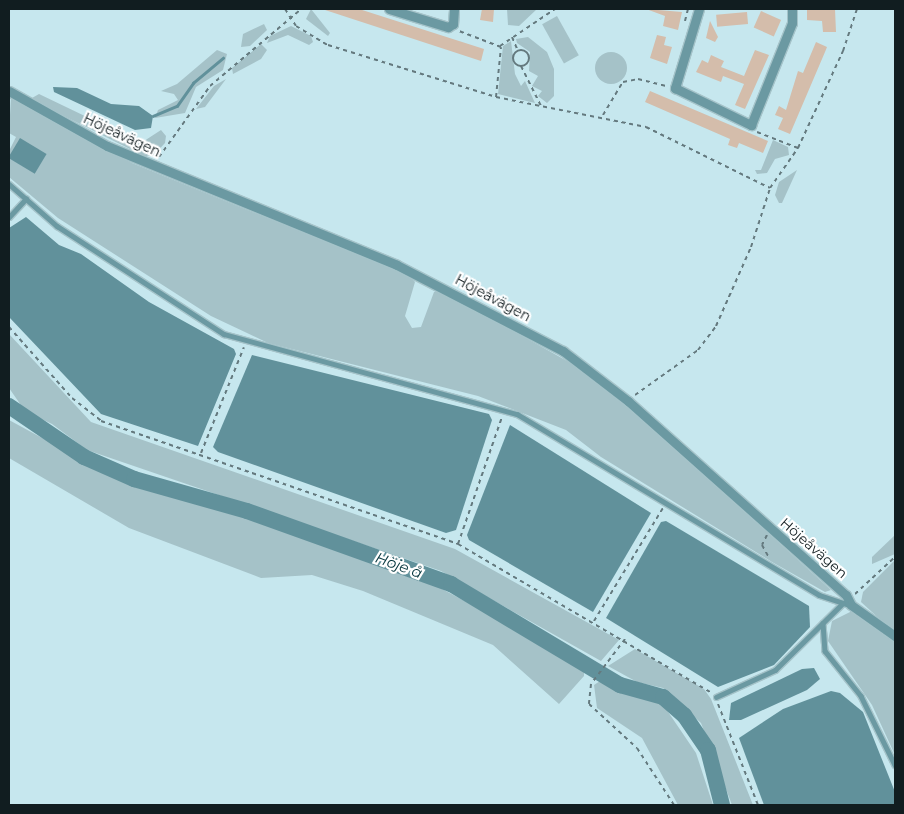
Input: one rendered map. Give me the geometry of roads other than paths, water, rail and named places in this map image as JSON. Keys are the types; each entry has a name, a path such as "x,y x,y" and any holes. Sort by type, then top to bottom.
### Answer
{"street":[{"path":"389,9 452,27 454,9"},
{"path":"699,9 675,88 751,125 792,23 792,9"},
{"name":"Höjeåvägen","path":"9,91 107,146 397,265 484,307 590,368 846,595 847,604 895,636"}],"lane":[{"path":"9,184 26,199 143,282 224,334 246,342 505,410 556,434 819,595 847,604"},
{"path":"9,217 26,199"},
{"path":"716,697 775,670 824,623 847,604"},
{"path":"824,623 825,651 861,696 895,765"}],"waterway":[{"path":"153,116 177,106 193,83 223,58"},
{"name":"Höje å","path":"9,406 84,457 134,479 247,511 451,584 620,685 663,697 684,715 708,750 722,805"}]}
